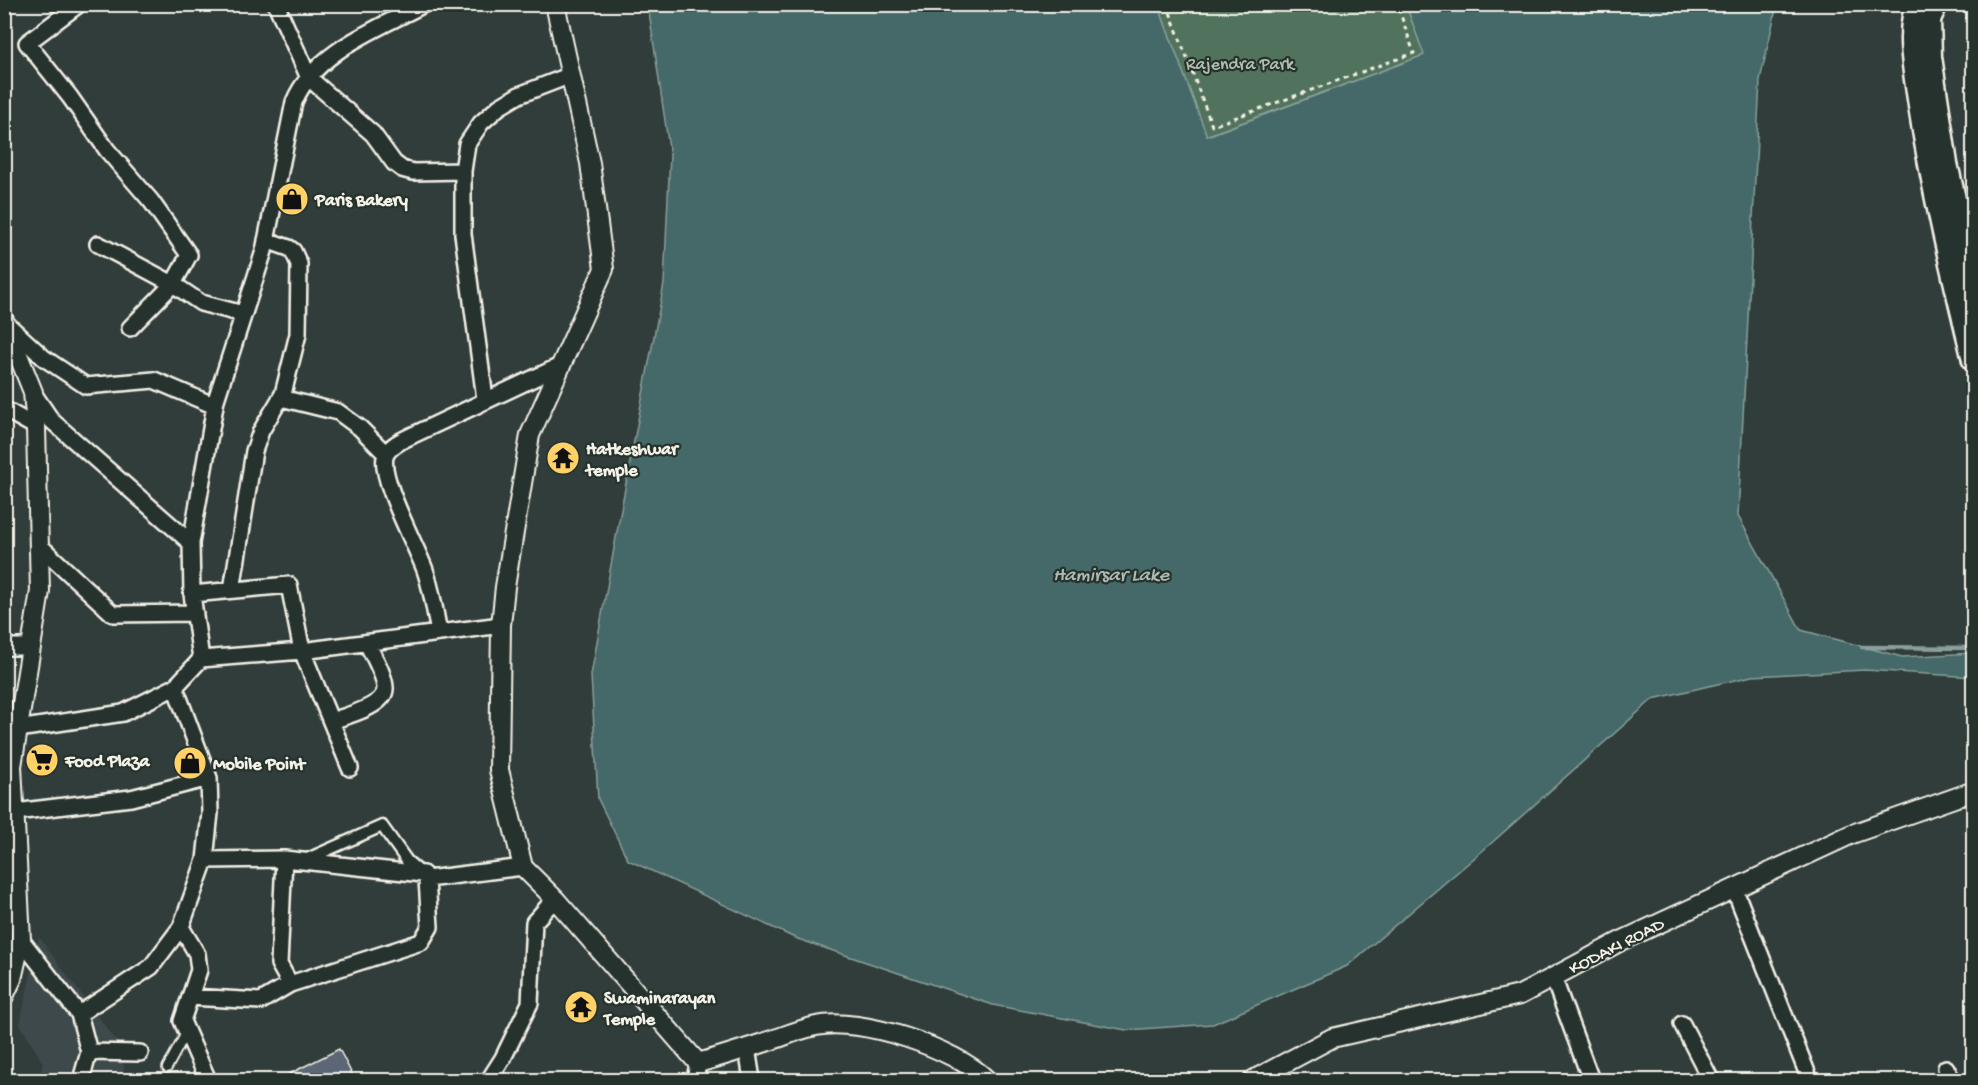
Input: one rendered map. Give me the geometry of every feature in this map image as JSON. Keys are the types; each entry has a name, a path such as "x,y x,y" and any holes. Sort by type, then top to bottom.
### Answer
{"main road":[{"path":"1918,4 1913,15 1913,58 1929,167 1974,360"},
{"path":"1936,4 1929,19 1930,57 1946,164 1974,286"}],"street":[{"path":"79,4 27,43 107,150 151,201 189,255 173,284 130,328"},
{"path":"276,4 309,78 373,134 387,156 402,169 413,172 463,171"},
{"path":"201,658 192,594 191,543 215,406 266,240 294,102 301,87 318,68 346,45 424,4"},
{"path":"555,4 590,163 604,269 530,435 505,587 501,625 499,770 523,867 555,899 696,1072 747,1048 818,1025 855,1025 903,1036 947,1053 979,1072 987,1080"},
{"path":"485,399 463,234 463,171 467,144 481,123 499,107 519,95 571,75"},
{"path":"232,591 254,451 261,431 281,398 293,360 298,334 299,264 297,256 289,248 266,240"},
{"path":"98,243 173,284 201,303 243,314"},
{"path":"6,322 44,358 86,386 154,380 215,406"},
{"path":"6,322 33,392 52,421 191,543"},
{"path":"439,633 432,594 424,568 385,473 386,454 393,446 413,435 485,399 562,365"},
{"path":"33,392 40,591 18,729 10,750 15,812 12,896 21,940 79,1014 89,1052 81,1080"},
{"path":"281,398 338,412 360,428 386,454"},
{"path":"4,409 36,427"},
{"path":"39,545 113,614 195,613"},
{"path":"192,594 289,585 303,651 351,768"},
{"path":"18,729 123,713 175,687 201,658 303,651 501,625"},
{"path":"331,721 369,707 384,695 384,684 367,643"},
{"path":"4,647 31,647"},
{"path":"79,1014 151,967 181,927 205,860 210,813 209,778 175,687"},
{"path":"15,812 132,798 209,778"},
{"path":"1852,834 1974,783"},
{"name":"KODAKI ROAD","path":"1254,1080 1332,1038 1520,995 1618,942 1852,834 1974,791"},
{"path":"190,998 261,1001 290,984 421,942 430,927 425,877 407,861 382,826 302,862"},
{"path":"205,860 284,859 425,877 523,867"},
{"path":"284,859 279,964 290,984"},
{"path":"1734,888 1810,1080"},
{"path":"489,1080 503,1058 530,1003 534,922 555,899"},
{"path":"181,927 197,954 199,970 182,1021 208,1080"},
{"path":"4,996 21,940"},
{"path":"1553,977 1591,1080"},
{"path":"1682,1024 1711,1080"},
{"path":"747,1048 752,1080"},
{"path":"89,1052 140,1053"}],"lane":[{"path":"167,1068 187,1032"}],"path":[{"path":"1167,4 1212,126 1414,53 1397,4"}],"shaded area":[{"path":"39,937 123,1050 124,1080 38,1080 43,1063 20,1024"}],"green space":[{"name":"Rajendra Park","path":"1158,5 1406,5 1425,55 1206,136"}],"water":[{"name":"Hamirsar Lake","path":"648,5 1158,5 1207,136 1424,55 1406,5 1777,5 1760,80 1738,516 1801,630 1902,657 1973,653 1973,677 1865,670 1752,676 1653,699 1487,847 1347,966 1213,1024 1126,1030 993,1005 795,938 628,860 598,799 591,675 664,284 670,155"}],"building":[{"path":"339,1049 355,1080 277,1080"}],"waterway":[{"path":"1862,647 1974,648"}],"place":[{"name":"Paris Bakery","path":"292,199"},
{"name":"Hatkeshwar temple","path":"563,458"},
{"name":"Food Plaza","path":"42,760"},
{"name":"Mobile Point","path":"190,763"},
{"name":"Swaminarayan Temple","path":"581,1007"}]}
